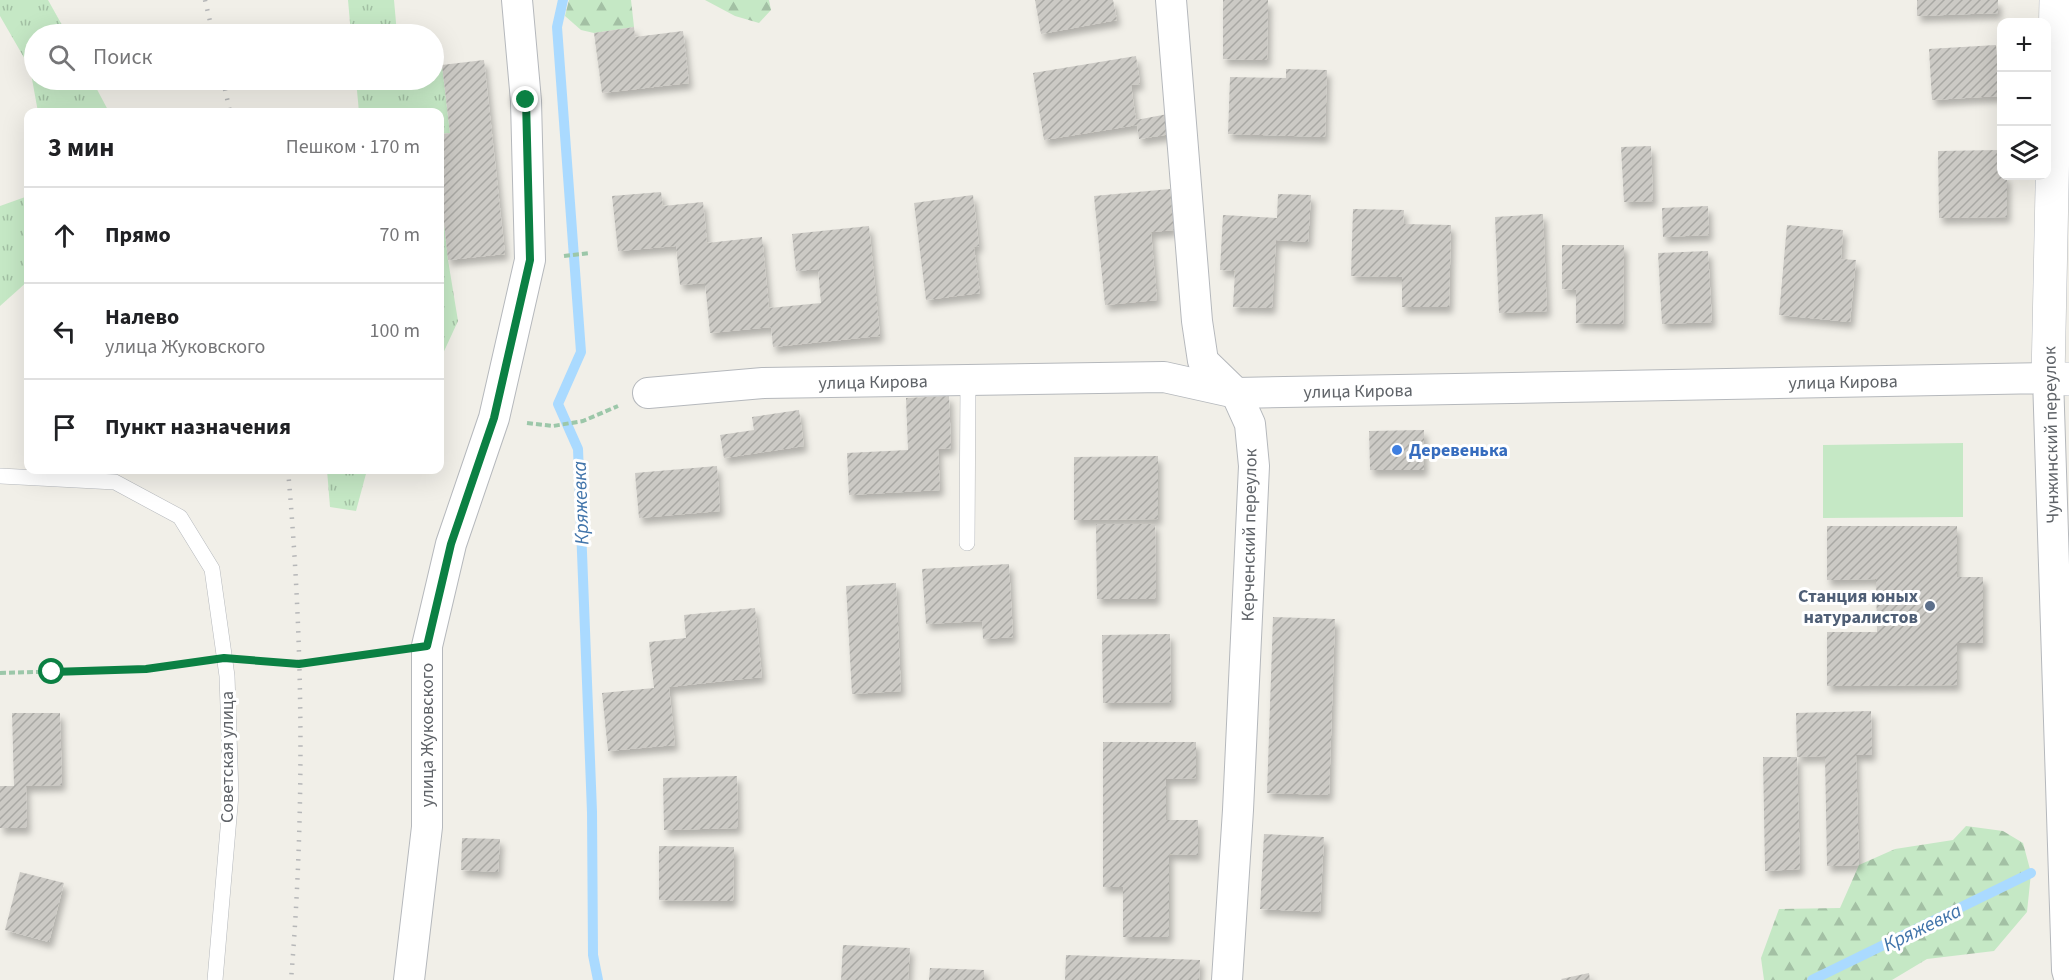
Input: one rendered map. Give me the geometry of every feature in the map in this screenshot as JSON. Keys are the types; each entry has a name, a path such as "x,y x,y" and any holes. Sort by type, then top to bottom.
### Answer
{"street":[{"name":"улица Жуковского","path":"409,980 427,826 427,646 451,544 494,418 530,260 526,100 517,0"},
{"name":"Керченский переулок","path":"1171,0 1197,321 1203,361 1236,393 1250,424 1254,466 1238,810 1227,980"},
{"name":"Чунжинский переулок","path":"2056,0 2061,157 2059,379 2067,970 2069,977"},
{"name":"улица Кирова","path":"648,393 763,383 1164,377 1236,393 2059,379"}],"lane":[{"path":"967,543 968,380"},
{"name":"Советская улица","path":"0,476 115,482 180,517 212,569 227,676 231,794 215,980"}],"path":[{"path":"560,256 590,253"},
{"path":"553,426 583,421"},
{"path":"0,673 146,669 224,658 299,664 427,646"}],"green space":[{"path":"0,0 48,0 61,24 24,24 24,58 0,16"},
{"path":"348,0 394,0 396,24 350,24"},
{"path":"569,0 631,0 634,27 594,33 581,30 565,16"},
{"path":"705,0 769,0 771,10 759,23 735,16"},
{"path":"444,82 450,133 444,134 444,108 359,108 357,90 444,90"},
{"path":"34,90 97,90 107,108 37,108"},
{"path":"24,197 24,285 0,306 0,206"},
{"path":"444,222 448,260 458,321 444,351"},
{"path":"1963,443 1963,517 1823,518 1823,445"},
{"path":"327,474 366,474 356,511 330,507"},
{"path":"1966,826 2003,831 2023,843 2031,873 2027,912 1994,951 1927,959 1892,980 1764,980 1761,958 1779,909 1840,908 1859,865 1895,849 1953,840"}],"building":[{"path":"1035,0 1113,0 1117,20 1041,34"},
{"path":"1223,0 1268,0 1267,60 1223,59"},
{"path":"1917,0 1998,0 1998,13 1917,16"},
{"path":"634,27 635,37 683,31 689,83 602,93 594,33"},
{"path":"1996,45 1997,96 1932,100 1929,49"},
{"path":"1136,56 1140,84 1131,85 1136,120 1168,114 1171,134 1139,139 1137,125 1044,140 1033,73"},
{"path":"484,60 505,254 448,260 444,222 444,134 450,133 444,65"},
{"path":"1286,69 1327,70 1325,137 1228,134 1230,77 1286,78"},
{"path":"1651,146 1653,201 1624,202 1621,147"},
{"path":"1997,150 1997,180 2007,180 2007,217 1939,218 1938,151"},
{"path":"1170,189 1174,230 1151,232 1157,300 1105,305 1094,196"},
{"path":"661,192 663,206 703,202 707,243 762,237 769,308 821,303 818,269 796,271 792,234 869,226 880,336 773,347 771,327 710,333 705,283 680,285 676,246 618,251 612,196"},
{"path":"1278,194 1311,195 1308,242 1276,240 1272,308 1233,307 1235,271 1220,270 1223,215 1277,218"},
{"path":"973,195 979,246 974,247 980,293 926,300 914,203"},
{"path":"1708,206 1709,235 1663,237 1662,208"},
{"path":"1353,209 1404,210 1403,224 1451,225 1449,307 1402,307 1402,277 1351,276"},
{"path":"1543,214 1547,311 1499,313 1495,217"},
{"path":"1787,225 1843,230 1841,259 1856,260 1850,322 1779,315"},
{"path":"1562,245 1624,245 1623,324 1576,323 1576,290 1562,289"},
{"path":"1708,251 1712,322 1662,324 1658,253"},
{"path":"949,396 951,448 938,449 940,490 849,495 847,453 908,450 906,398"},
{"path":"799,410 804,446 724,458 720,435 754,430 752,417"},
{"name":"Деревенька","path":"1424,430 1424,470 1370,470 1369,431"},
{"path":"1158,456 1158,519 1074,520 1074,457"},
{"path":"717,466 720,511 639,518 635,473"},
{"path":"1096,524 1155,524 1156,599 1097,599"},
{"name":"Станция юных натуралистов","path":"1827,526 1957,526 1957,577 1983,577 1983,643 1957,643 1957,685 1827,686 1827,632 1877,632 1876,579 1827,580"},
{"path":"1009,564 1013,637 983,639 982,621 926,624 922,569"},
{"path":"896,583 901,691 852,694 846,586"},
{"path":"755,608 762,677 669,687 675,745 608,751 602,693 654,688 649,642 686,638 684,615"},
{"path":"1273,617 1335,619 1329,795 1267,793"},
{"path":"1170,634 1171,702 1103,703 1102,635"},
{"path":"1871,711 1872,755 1856,755 1859,865 1827,866 1825,756 1797,757 1796,713"},
{"path":"12,713 60,713 62,785 26,786 27,828 0,828 0,786 14,786"},
{"path":"1103,742 1196,742 1196,778 1166,779 1166,820 1198,820 1198,855 1169,854 1169,937 1123,937 1123,887 1103,887"},
{"path":"1763,757 1797,757 1800,869 1765,871"},
{"path":"737,776 738,828 664,830 663,778"},
{"path":"1264,834 1324,837 1320,912 1260,909"},
{"path":"462,838 500,839 498,872 461,870"},
{"path":"659,846 734,847 733,901 659,900"},
{"path":"20,872 64,883 49,942 5,930"},
{"path":"843,945 910,948 908,980 841,980"},
{"path":"1066,955 1200,960 1199,980 1065,980"},
{"path":"930,968 984,970 984,980 929,980"},
{"path":"1589,973 1590,980 1561,979"}],"waterway":[{"name":"Кряжевка","path":"563,0 557,27 581,352 558,404 578,449 592,812 593,955 598,980"},
{"name":"Кряжевка","path":"1812,980 2031,873"}],"railway":[{"path":"205,0 211,24"},
{"path":"225,90 229,108"},
{"path":"288,474 297,597 300,725 299,853 291,980"}],"place":[{"name":"Деревенька","path":"1397,450"},
{"name":"Станция юных натуралистов","path":"1930,606"}],"route":[{"path":"52,672 146,669 224,658 299,664 427,646 451,544 494,418 530,260 526,100"}]}
